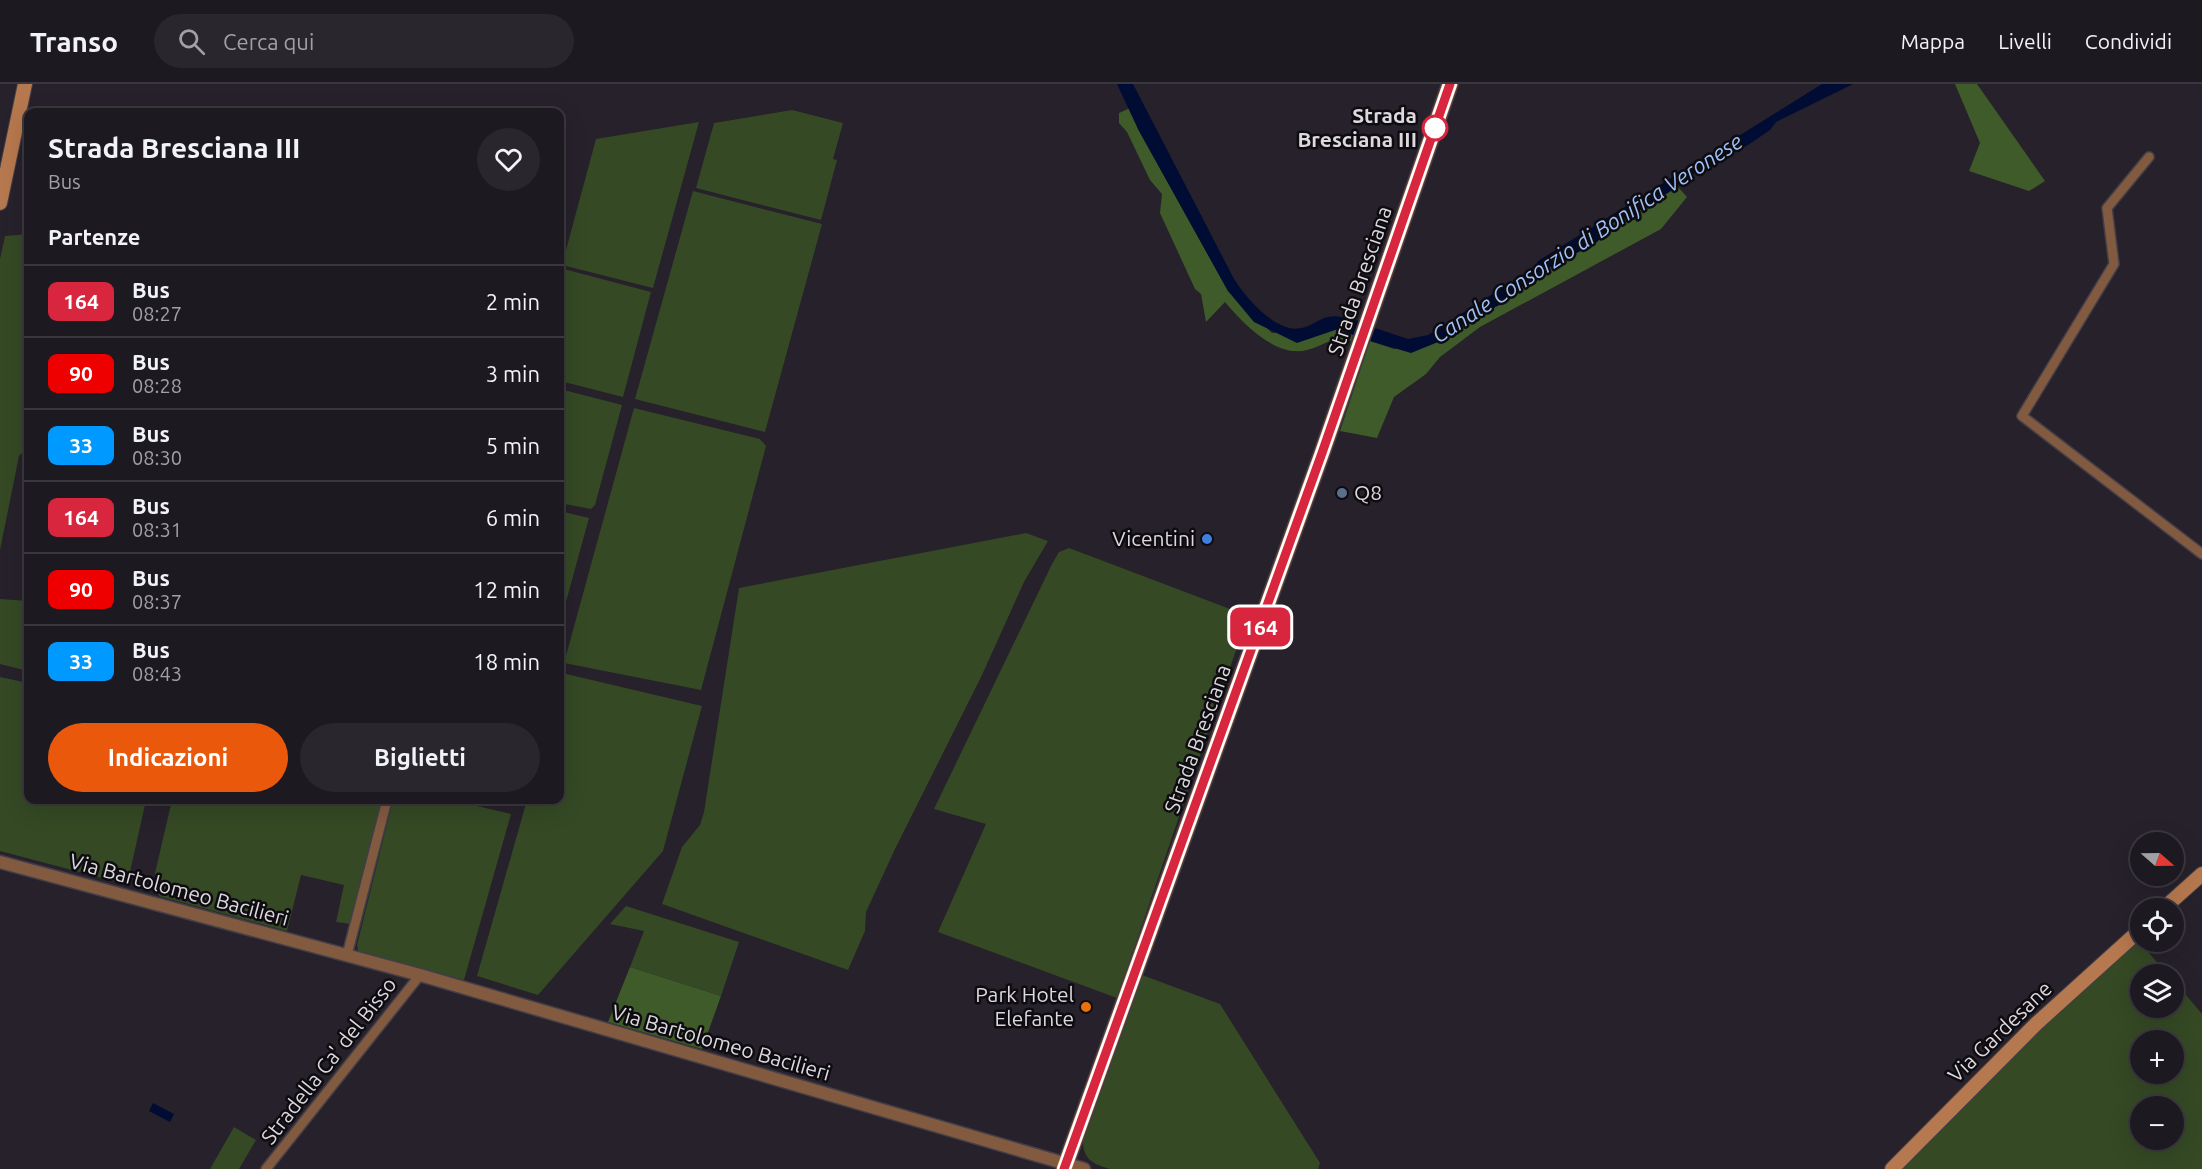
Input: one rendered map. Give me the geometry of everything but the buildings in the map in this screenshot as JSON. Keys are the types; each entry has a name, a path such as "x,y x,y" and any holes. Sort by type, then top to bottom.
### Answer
{"main road":[{"path":"0,203 25,84"},
{"name":"Strada Bresciana","path":"1065,1166 1364,333 1450,84"},
{"path":"2175,898 2202,874"},
{"name":"Via Gardesane","path":"1892,1169 2036,1024 2130,939"}],"street":[{"path":"2149,157 2107,208 2114,264 2022,416 2202,554"},
{"path":"347,955 386,804"},
{"name":"Via Bartolomeo Bacilieri","path":"0,862 420,975 1065,1166 1084,1169"},
{"name":"Stradella Ca' del Bisso","path":"266,1169 420,975"}],"green space":[{"path":"1955,84 1977,84 2045,181 2029,191 1969,171 1980,143"},
{"path":"1130,108 1138,129 1228,291 1272,333 1338,329 1353,335 1351,341 1333,340 1307,350 1283,349 1250,329 1225,302 1206,322 1201,294 1195,289 1160,213 1162,194 1150,180 1127,132 1119,123 1119,113"},
{"path":"792,110 843,123 833,159 837,160 821,220 696,188 714,123"},
{"path":"699,122 653,288 564,266 564,258 596,139"},
{"path":"1678,187 1687,197 1661,229 1480,327 1440,357 1426,374 1394,397 1377,438 1340,431 1370,341 1394,349 1443,340 1464,323 1505,302 1534,276 1597,242 1615,221 1629,217"},
{"path":"693,191 822,224 765,432 635,399"},
{"path":"24,234 24,451 19,456 0,550 0,259 5,236"},
{"path":"564,269 651,292 623,397 564,382"},
{"path":"564,390 622,405 595,505 591,509 564,504"},
{"path":"634,408 760,439 766,446 701,690 564,663"},
{"path":"564,512 589,518 564,609"},
{"path":"1026,533 1048,541 1024,582 982,675 895,849 866,912 865,931 848,970 662,904 682,847 700,825 704,812 739,588"},
{"path":"1069,548 1238,612 1246,621 1117,998 938,932 986,824 934,809 1052,564 1059,552"},
{"path":"0,599 24,601 24,670 0,664"},
{"path":"564,673 702,706 663,851 538,995 477,976 526,804 564,804"},
{"path":"0,677 24,682 24,804 145,804 130,872 121,883 0,851"},
{"path":"171,804 381,804 351,924 336,922 344,885 301,875 287,931 159,896 155,873"},
{"path":"392,804 468,804 511,814 464,980 358,951 357,945"},
{"path":"626,906 739,942 721,996 630,967 644,931 610,924"},
{"path":"2130,945 2130,952 2148,952 2159,964 2130,964 2130,1018 2184,1018 2184,993 2202,1014 2202,1169 1900,1169 2039,1029"},
{"path":"630,967 721,996 702,1049 608,1022"},
{"path":"1142,975 1220,1004 1320,1163 1318,1169 1110,1169 1089,1159 1084,1150 1083,1137"},
{"path":"234,1127 256,1140 239,1169 210,1169"}],"water":[{"path":"1117,84 1133,84 1233,277 1253,303 1271,320 1291,328 1309,326 1331,316 1359,321 1353,335 1338,329 1297,343 1254,322 1228,291 1138,129"},
{"name":"Canale Consorzio di Bonifica Veronese","path":"1822,84 1853,84 1776,122 1770,130 1748,145 1705,165 1651,205 1615,221 1597,242 1534,276 1505,302 1464,323 1443,340 1411,353 1370,341 1375,328 1408,339 1428,335 1535,267 1538,261"},
{"path":"153,1103 174,1114 170,1122 149,1111"}],"bus line":[{"name":"164","path":"1064,1169 1322,453 1450,84"}],"place":[{"name":"Strada Bresciana III","path":"1435,128"},
{"name":"Q8","path":"1342,493"},
{"name":"Vicentini","path":"1207,539"},
{"name":"Park Hotel Elefante","path":"1086,1007"}]}
